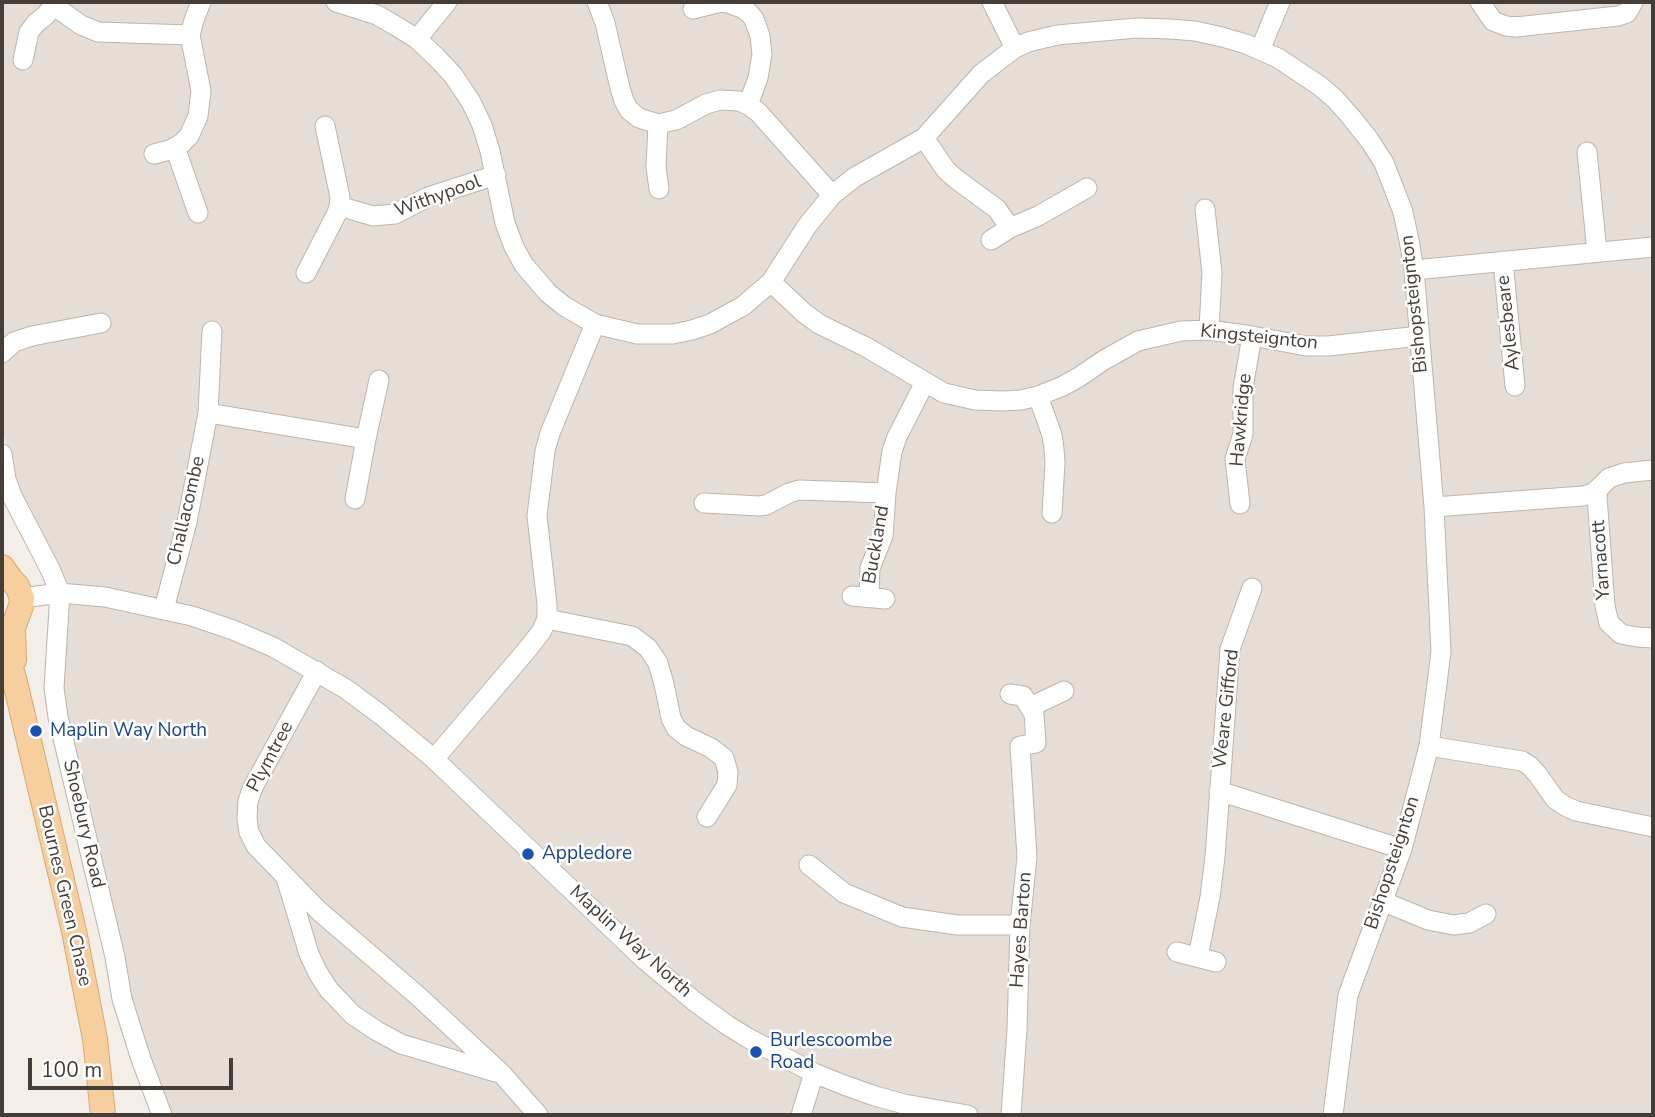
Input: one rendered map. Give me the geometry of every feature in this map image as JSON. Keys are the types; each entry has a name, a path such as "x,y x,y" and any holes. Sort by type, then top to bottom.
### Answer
{"main road":[{"name":"Bournes Green Chase","path":"9,593 14,678"},
{"name":"Bournes Green Chase","path":"2,641 14,678 74,931 95,1039 103,1115"}],"street":[{"path":"154,153 175,147 189,136 198,116 201,91 190,35 201,2"},
{"name":"Bishopsteignton","path":"336,2 377,15 417,39 453,75 482,125 509,235 524,265 548,293 572,311 595,324 636,334 673,334 691,330 728,316 750,300 771,282 807,226 832,195 855,177 924,138 981,74 1015,48 1028,42 1058,35 1115,29 1195,31 1222,37 1278,58 1335,99 1370,141 1384,163 1399,200 1409,240 1414,270 1434,507 1441,652 1429,746 1402,849 1348,996 1333,1115"},
{"path":"417,39 447,2"},
{"path":"597,2 605,23 624,101 629,110 639,118 658,124 676,120 706,104 720,100 748,104 832,195"},
{"path":"693,9 725,2 742,8 754,19 762,54 758,78 748,104"},
{"path":"992,2 1015,48"},
{"path":"1260,50 1280,2"},
{"path":"1480,2 1493,21 1516,27 1618,16 1627,13 1633,2"},
{"path":"23,60 29,32 55,4 81,25 98,32 190,35"},
{"path":"658,124 648,168 659,189"},
{"path":"306,273 339,206 340,197 325,126"},
{"path":"924,138 946,170 997,209 1010,228"},
{"path":"175,147 198,213"},
{"path":"1587,152 1597,252"},
{"name":"Withypool","path":"339,206 373,216 387,216 408,209 428,197 496,175"},
{"path":"991,240 1087,188"},
{"path":"1205,209 1212,273 1209,330"},
{"name":"Aylesbeare","path":"1414,270 1653,247"},
{"name":"Aylesbeare","path":"1503,261 1515,386"},
{"name":"Kingsteignton","path":"771,282 819,324 866,346 944,393 975,400 1003,401 1038,396 1063,386 1138,341 1181,331 1209,330 1306,346 1420,336"},
{"path":"2,353 14,342 32,336 101,323"},
{"path":"434,759 526,651 541,632 547,619 537,516 545,451 595,324"},
{"name":"Challacombe","path":"164,609 187,522 208,413 212,331"},
{"name":"Hawkridge","path":"1240,504 1236,459 1243,434 1242,388 1252,336"},
{"path":"355,499 379,380"},
{"name":"Buckland","path":"869,598 870,568 883,536 892,452 925,383"},
{"path":"1038,396 1052,435 1054,449 1052,513"},
{"path":"208,413 366,439"},
{"name":"Shoebury Road","path":"2,454 12,496 60,593 54,688 58,717 115,957 122,999 162,1115"},
{"name":"Yarnacott","path":"1434,507 1583,496 1593,493 1608,478 1615,475 1653,470"},
{"name":"Buckland","path":"704,503 759,506 789,493 812,489 886,494"},
{"name":"Yarnacott","path":"1598,489 1605,606 1609,623 1621,634 1653,638"},
{"name":"Weare Gifford","path":"1177,952 1207,959 1230,649 1252,588"},
{"name":"Maplin Way North","path":"9,593 60,593 105,597 164,609 233,630 273,647 346,689 382,715 434,759 645,960 727,1025 814,1073 875,1096 968,1115"},
{"path":"547,619 632,636 648,648 658,663 671,718 676,728 724,758 728,772 727,785 707,817"},
{"name":"Plymtree","path":"317,671 253,787 248,802 249,832 256,846 320,911 466,1040 502,1074 538,1115"},
{"path":"1010,694 1023,696 1030,707 1064,691"},
{"name":"Hayes Barton","path":"1011,1115 1020,925 1027,857 1020,746 1036,743 1034,714 1030,707"},
{"path":"1429,746 1522,761 1538,775 1555,799 1565,806 1576,811 1653,827"},
{"name":"Weare Gifford","path":"1219,791 1402,849"},
{"path":"809,865 844,893 902,917 957,925 1020,925"},
{"name":"Plymtree","path":"286,877 309,954 318,973 329,990 353,1015 401,1044 502,1074"},
{"path":"1382,901 1428,920 1454,925 1469,923 1486,914"},
{"path":"299,922 320,911"},
{"path":"457,1059 466,1040"},
{"path":"801,1115 814,1073"}],"shaded area":[{"path":"2,2 1653,2 1653,1115 167,1115 122,1034 82,791 60,700 69,591 18,495 3,430"}],"place":[{"name":"Maplin Way North","path":"36,731"},
{"name":"Appledore","path":"528,854"},
{"name":"Burlescoombe Road","path":"756,1052"}]}
